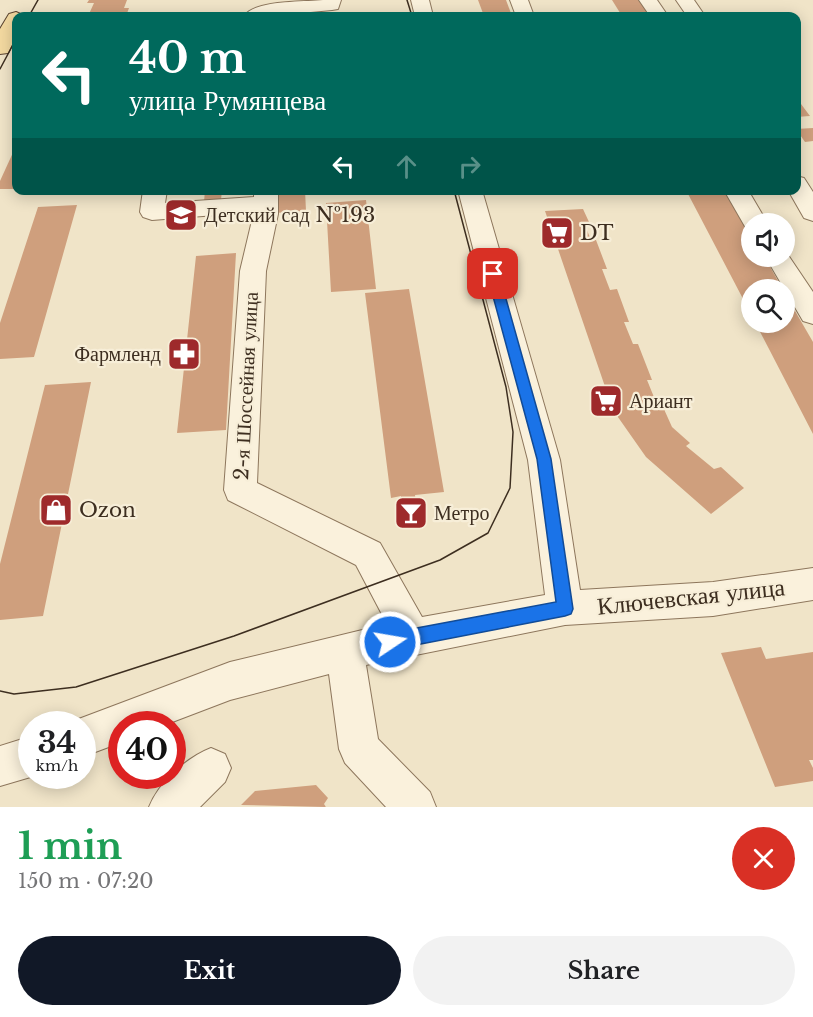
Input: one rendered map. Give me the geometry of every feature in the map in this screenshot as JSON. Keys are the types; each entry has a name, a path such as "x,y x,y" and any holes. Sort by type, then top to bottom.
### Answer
{"main road":[{"path":"0,48 12,26"}],"street":[{"path":"253,11 332,5 332,0"},
{"path":"801,192 813,213"},
{"path":"154,195 152,212 232,199 266,197"},
{"path":"471,195 544,459 565,609"},
{"path":"739,195 750,213"},
{"name":"2-я Шоссейная улица","path":"266,197 266,214 253,271 240,490 368,554 413,637"},
{"path":"784,267 813,314"},
{"name":"Ключевская улица","path":"96,731 230,681 345,651 413,637 565,609 713,599 813,584"},
{"path":"345,651 359,749 415,807"},
{"path":"0,766 18,760"},
{"path":"170,807 211,768"}],"building":[{"path":"89,0 127,0 124,8 129,8 128,12 90,12 94,3 87,3"},
{"path":"478,0 506,0 510,12 482,12"},
{"path":"612,0 641,0 649,12 620,12"},
{"path":"801,104 810,116 801,117"},
{"path":"813,128 813,141 805,142 801,136 801,129"},
{"path":"12,155 12,189 0,189 0,181"},
{"path":"205,195 222,195 221,200 204,202"},
{"path":"273,195 305,195 306,211 274,213"},
{"path":"689,195 729,195 741,215 741,267 770,267 777,279 741,279 741,295"},
{"path":"366,200 376,289 331,292 326,203"},
{"path":"77,205 34,357 0,359 0,323 38,207"},
{"path":"583,209 589,222 584,223 591,240 596,240 607,269 602,269 610,290 617,289 629,322 624,322 633,344 638,344 652,380 647,380 658,407 663,407 672,427 690,443 686,446 714,469 721,467 744,488 711,514 646,457 613,410 545,211"},
{"path":"236,253 226,430 177,433 196,256"},
{"path":"409,289 444,492 415,495 417,512 404,514 401,496 391,498 365,293"},
{"path":"795,311 813,342 813,434 761,333 795,333"},
{"path":"91,382 43,616 0,620 0,564 45,385"},
{"path":"761,647 766,659 813,652 813,760 809,760 813,768 813,781 775,787 721,653"},
{"path":"316,785 328,798 324,804 326,807 241,805 255,791"}],"tram line":[{"path":"31,12 38,0"},
{"path":"407,0 411,12"},
{"path":"0,69 12,46"},
{"path":"0,691 14,694 76,687 234,636 440,560 488,533 510,488 513,432 506,387 455,195"}],"place":[{"name":"Детский сад №193","path":"181,215"},
{"name":"DT","path":"557,233"},
{"name":"Фармленд","path":"184,354"},
{"name":"Ариант","path":"606,401"},
{"name":"Ozon","path":"56,510"},
{"name":"Метро","path":"411,513"}],"route":[{"path":"390,642 565,609 544,459 493,274"}]}
